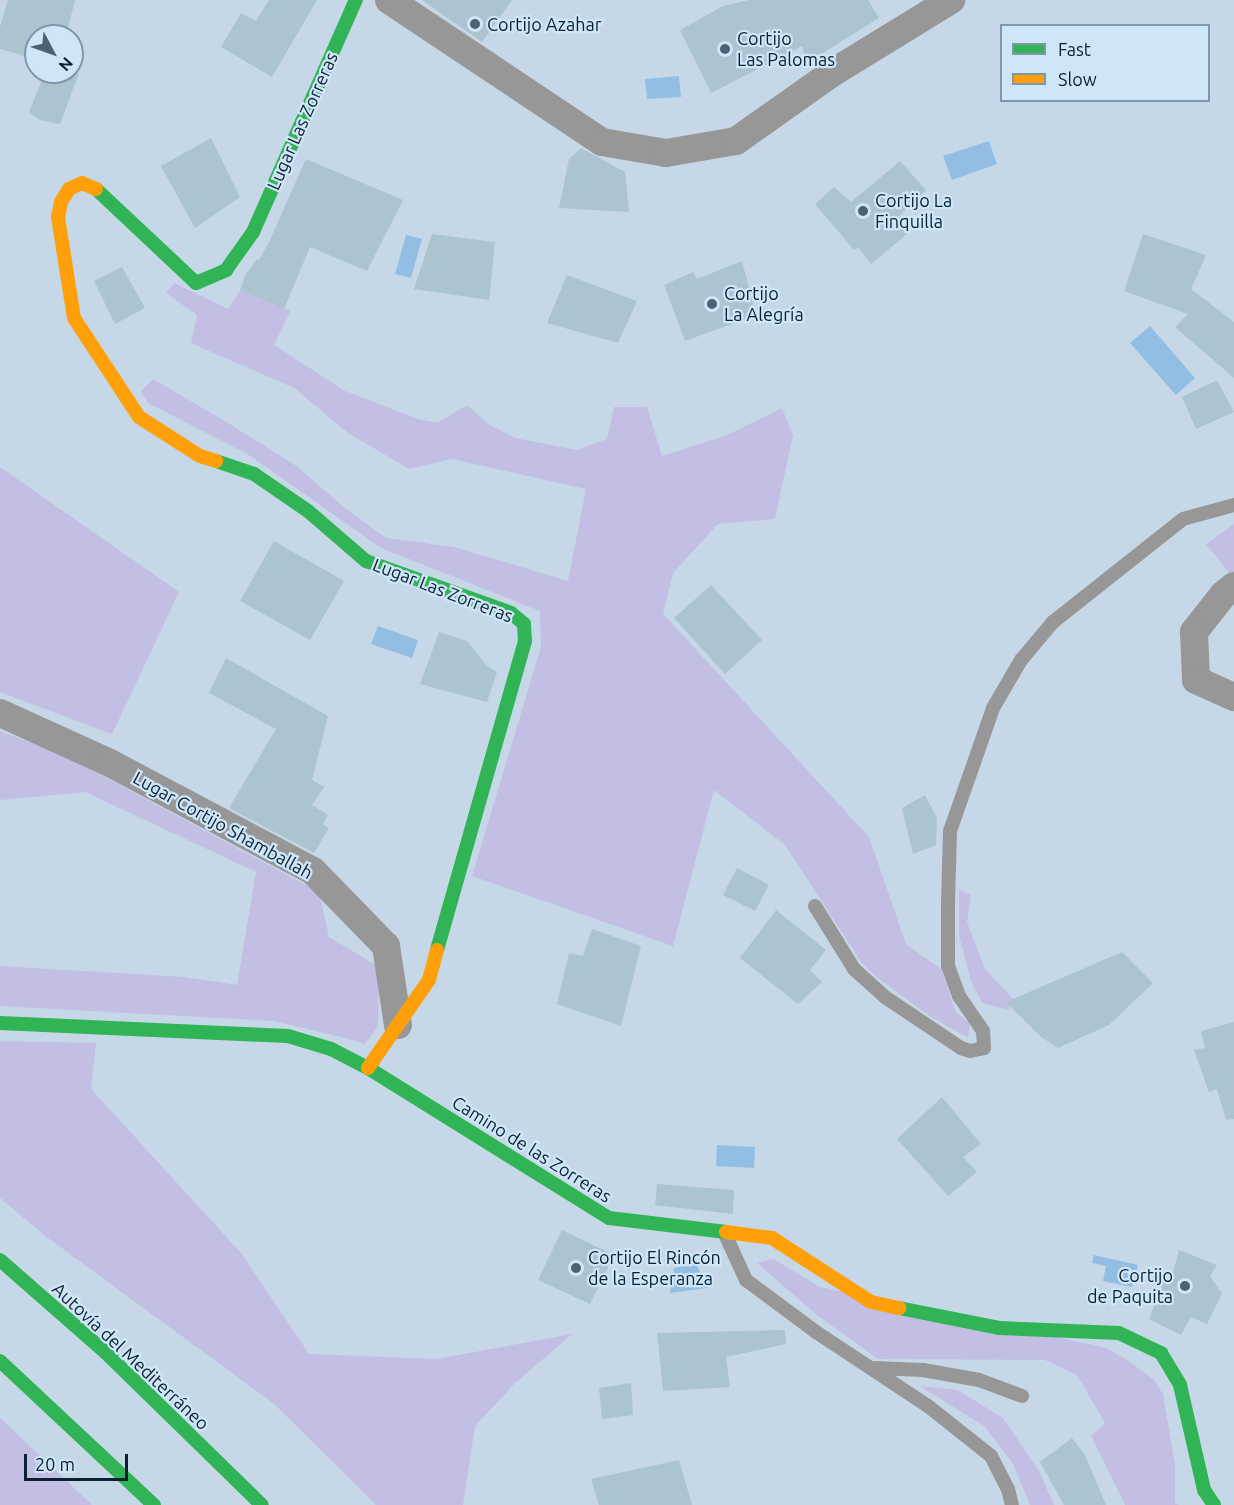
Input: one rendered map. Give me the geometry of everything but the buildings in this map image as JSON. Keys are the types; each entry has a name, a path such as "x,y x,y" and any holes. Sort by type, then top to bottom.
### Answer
{"main road":[{"name":"Lugar Las Zorreras","path":"356,0 253,232 226,270 196,283 97,189 82,183 69,189 61,202 58,217 74,318 139,417 200,456 254,474 308,511 366,561 511,613 524,624 525,641 429,980 368,1068"},
{"name":"Camino de las Zorreras","path":"0,1023 288,1036 331,1049 368,1068 609,1218 772,1238 870,1302 999,1328 1119,1333 1161,1353 1180,1385 1204,1490 1214,1505"},
{"name":"Autovía del Mediterráneo","path":"0,1260 105,1352 262,1505"},
{"path":"0,1360 154,1505"}],"street":[{"path":"389,0 602,142 666,153 736,141 832,72 951,0"},
{"path":"1234,586 1223,595 1194,632 1196,680 1234,697"},
{"name":"Lugar Cortijo Shamballah","path":"0,713 108,762 313,871 386,946 398,1025"}],"lane":[{"path":"815,906 854,969 885,997 961,1048 970,1051 984,1048 983,1031 959,996 948,966 948,903 950,831 993,708 1021,660 1053,622 1183,519 1234,505"},
{"path":"724,1232 746,1280 816,1332 874,1368 964,1433 991,1456 1008,1490 1012,1505"},
{"path":"874,1368 923,1370 968,1378 1022,1396"}],"shaded area":[{"path":"174,283 228,309 240,290 290,311 274,345 345,391 418,419 438,423 467,405 488,424 515,438 577,450 607,439 614,407 647,407 662,456 725,436 782,408 793,435 775,519 718,524 673,573 663,614 869,837 906,944 942,970 955,1011 970,1024 968,1038 928,1015 875,976 862,963 785,845 714,790 673,946 472,876 541,647 540,611 381,548 249,455 148,403 141,391 153,379 223,420 295,465 346,509 386,538 454,547 568,581 586,489 452,459 409,469 348,433 294,388 191,343 197,315 166,293"},
{"path":"0,467 179,592 112,734 0,692"},
{"path":"1234,524 1234,572 1230,574 1206,544"},
{"path":"0,731 64,755 319,892 329,937 379,967 378,1026 364,1045 357,1041 274,1021 0,1006 0,966 184,977 237,985 256,872 85,792 0,800"},
{"path":"959,889 971,895 967,922 985,969 1013,999 1009,1010 982,1003 971,981 959,935"},
{"path":"0,1041 96,1043 91,1089 242,1254 309,1354 437,1359 572,1334 515,1383 475,1426 463,1505 376,1505 273,1403 44,1235 0,1198"},
{"path":"774,1259 820,1287 1107,1348 1153,1379 1163,1394 1175,1465 1175,1502 1179,1505 1125,1505 1091,1436 1105,1423 1077,1375 1045,1360 878,1359 818,1316 757,1263"},
{"path":"920,1386 958,1390 1003,1418 1040,1473 1054,1505 1030,1505 1012,1462 984,1426"},
{"path":"0,1418 92,1505 0,1505"}],"water":[{"path":"679,76 681,97 647,99 645,79"},
{"path":"989,141 997,164 952,180 943,156"},
{"path":"406,235 422,239 411,278 395,274"},
{"path":"1150,326 1195,378 1176,395 1130,343"},
{"path":"378,626 418,640 412,658 371,644"},
{"path":"717,1145 755,1147 754,1168 716,1166"},
{"path":"1094,1255 1138,1265 1132,1287 1103,1281 1106,1266 1092,1263"},
{"path":"696,1263 707,1288 670,1293 674,1268"}],"traffic: fast":[{"path":"96,189 196,283 226,270 253,232 356,0"},
{"path":"216,461 254,474 308,511 366,561 511,613 524,624 525,641 437,950"},
{"path":"0,1023 288,1036 331,1049 368,1068 609,1218 726,1232"},
{"path":"0,1260 105,1352 262,1505"},
{"path":"899,1308 999,1328 1119,1333 1161,1353 1180,1385 1204,1490 1214,1505"},
{"path":"0,1361 154,1505"}],"traffic: slow":[{"path":"96,189 82,183 69,189 61,202 58,217 74,318 139,417 200,456 216,461"},
{"path":"368,1068 429,980 437,950"},
{"path":"726,1232 772,1238 871,1302 899,1308"}],"place":[{"name":"Cortijo Azahar","path":"475,24"},
{"name":"Cortijo Las Palomas","path":"725,49"},
{"name":"Cortijo La Finquilla","path":"863,211"},
{"name":"Cortijo La Alegría","path":"712,304"},
{"name":"Cortijo El Rincón de la Esperanza","path":"576,1268"},
{"name":"Cortijo de Paquita","path":"1185,1286"}]}
